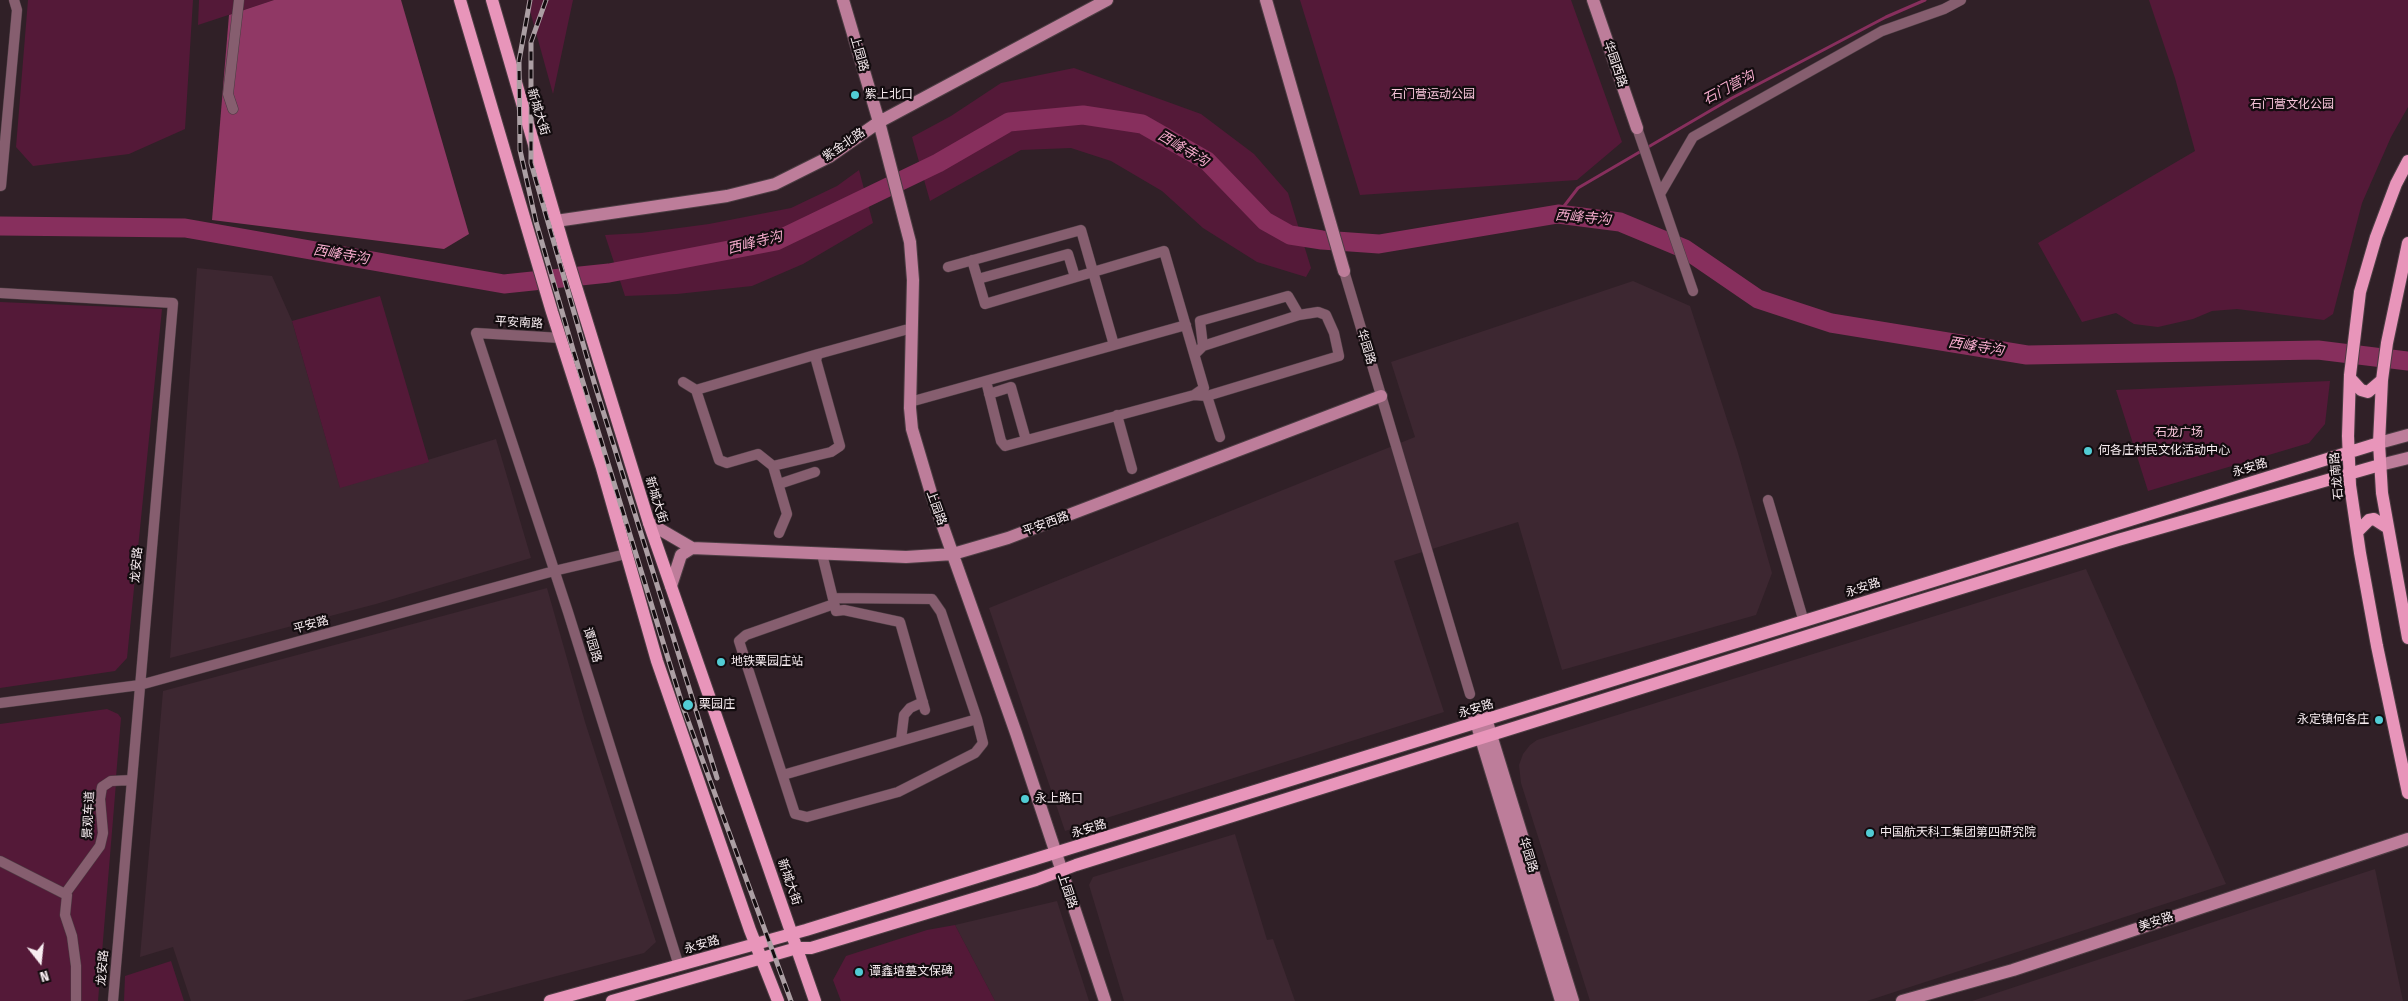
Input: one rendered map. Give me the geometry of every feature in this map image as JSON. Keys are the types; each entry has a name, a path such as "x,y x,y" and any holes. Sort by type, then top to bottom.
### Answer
{"main road":[{"path":"460,0 657,661 755,945 778,1001"},
{"name":"新城大街","path":"492,0 565,251 649,522 815,1001"},
{"name":"石龙南路","path":"2408,161 2396,184 2376,237 2360,292 2350,376 2348,452 2357,532 2377,646 2408,793"},
{"path":"2408,243 2387,343 2382,380 2380,443 2382,493 2408,638"},
{"path":"2350,376 2361,390 2368,392 2382,380"},
{"name":"永安路","path":"550,1001 755,945 1055,854 1479,716 1804,622 2380,443"},
{"path":"612,1001 797,948 811,948 2100,546 2380,464"},
{"path":"2357,532 2369,520 2374,520 2388,528"}],"street":[{"path":"1,186 17,10 14,0"},
{"path":"233,109 228,94 239,0"},
{"name":"上园路","path":"843,0 879,122 906,224 912,260 910,402 912,429 920,460 1016,733 1104,1001"},
{"name":"紫金北路","path":"556,221 727,196 775,184 829,157 879,122 1107,0"},
{"name":"华园路","path":"1266,0 1344,271 1470,694"},
{"name":"华园西路","path":"1593,0 1637,128"},
{"path":"1660,194 1693,137 1882,31 1944,9 1961,0"},
{"path":"1637,128 1693,290"},
{"path":"948,267 1081,230 1114,345"},
{"path":"972,260 986,304 1164,251 1204,388 1194,395"},
{"path":"978,280 1068,254 1075,277"},
{"name":"龙安路","path":"0,293 172,303 113,1001"},
{"path":"1203,346 1200,321 1288,296 1299,315"},
{"path":"986,381 1001,441 1006,446 1194,395 1206,396 1339,356 1334,333 1326,316 1318,312 1299,315 1203,346 1195,354"},
{"path":"910,402 1186,325"},
{"path":"696,390 912,328"},
{"name":"平安南路","path":"476,333 561,338"},
{"name":"谭园路","path":"476,333 571,621 679,966"},
{"path":"773,466 831,452 840,446 816,360 818,354"},
{"path":"683,382 696,390 719,460 727,463 758,454 773,466 786,514 779,533"},
{"path":"989,394 1011,387 1026,440"},
{"path":"1206,396 1220,437"},
{"name":"平安西路","path":"692,548 906,557 953,554 1008,538 1381,396"},
{"path":"1117,415 1132,469"},
{"name":"永安路","path":"2380,443 2408,435"},
{"path":"2380,464 2408,458"},
{"path":"779,484 815,472"},
{"path":"1768,500 1804,622"},
{"path":"649,522 692,548 681,555 671,586"},
{"name":"平安路","path":"0,703 140,685 554,571 626,554"},
{"path":"822,554 836,611 844,610 900,622 924,706 910,708 904,715 900,740"},
{"path":"932,599 941,612 977,719 983,743 975,753 898,792 807,817 795,814 784,775 739,641 746,635 834,601 932,599"},
{"name":"华园路","path":"1479,716 1561,1001"},
{"path":"784,775 977,719"},
{"name":"华园路","path":"1485,737 1573,1001"},
{"name":"景观车道","path":"65,894 100,846 103,833 100,799 102,788 111,781 132,780"},
{"name":"美安路","path":"1902,1001 1933,997 2408,839"},
{"path":"0,861 67,896 65,915 72,936 76,966 76,1001"}],"shaded area":[{"path":"274,0 401,0 469,234 444,249 212,220 229,15"},
{"path":"197,268 272,276 292,321 340,487 496,439 531,558 376,604 170,658"},
{"path":"1633,281 1690,306 1738,453 1772,573 1756,615 1562,670 1518,522 1394,561 1444,712 1065,831 989,608 1415,437 1391,362"},
{"name":"中国航天科工集团第四研究院","path":"2086,569 2226,884 1867,1001 1590,1001 1521,783 1519,765 1523,754 1530,745 1537,740"},
{"path":"547,588 585,722 656,942 644,953 462,1001 191,1001 173,947 140,957 163,691"},
{"path":"1235,834 1267,940 1273,939 1295,1001 1124,1001 1089,885 1093,877"},
{"path":"2375,869 2403,1001 1972,1001"},
{"path":"1057,901 1089,1001 995,1001 955,925"}],"green space":[{"path":"28,0 193,0 185,129 129,154 33,166 16,147"},
{"path":"199,0 274,0 198,25"},
{"path":"527,0 573,0 553,94"},
{"name":"石门营运动公园","path":"1300,0 1571,0 1622,142 1577,180 1360,195"},
{"name":"石门营文化公园","path":"2149,0 2408,0 2408,107 2391,137 2362,203 2333,314 2324,320 2237,309 2212,311 2193,319 2158,327 2134,324 2116,313 2082,322 2038,243 2195,151 2175,78"},
{"path":"1074,68 1201,114 1254,154 1288,193 1311,268 1306,277 1257,262 1203,228 1162,191 1111,161 1071,148 1021,150 930,201 912,137 951,116 1001,83"},
{"path":"859,170 873,223 803,264 752,286 677,294 625,296 605,235 641,233 709,224 791,208 837,186"},
{"path":"380,296 429,462 340,488 292,321"},
{"path":"0,302 162,309 127,658 115,671 0,688"},
{"name":"石龙广场","path":"2330,381 2325,424 2309,443 2148,491 2116,390"},
{"path":"107,709 118,714 121,718 116,777 106,780 101,836 68,885 61,888 18,864 0,857 0,724"},
{"path":"116,783 98,1001 78,1001 68,921 68,900 101,846 103,792"},
{"path":"0,865 65,897 74,1001 0,1001"},
{"path":"955,925 995,1001 841,1001 833,980 846,956 927,930"},
{"path":"171,961 184,1001 124,1001 125,976"}],"waterway":[{"name":"石门营沟","path":"1558,214 1578,188 1732,98 1886,17 1925,0"},
{"name":"西峰寺沟","path":"0,226 185,228 504,284 609,273 776,241 938,163 1009,122 1083,115 1142,124 1207,161 1265,221 1290,235 1322,240 1379,244 1558,214 1620,222 1685,249 1758,299 1831,323 2027,355 2318,350 2408,361"}],"railway":[{"path":"530,0 519,61 520,150 536,222 574,353 683,707 791,1001"},
{"path":"546,0 531,42 531,163 594,382 717,778"}],"place":[{"name":"紫上北口","path":"855,95"},
{"name":"何各庄村民文化活动中心","path":"2088,451"},
{"name":"地铁栗园庄站","path":"721,662"},
{"name":"栗园庄","path":"688,705"},
{"name":"永定镇何各庄","path":"2379,720"},
{"name":"永上路口","path":"1025,799"},
{"name":"中国航天科工集团第四研究院","path":"1870,833"},
{"name":"谭鑫培墓文保碑","path":"859,972"}]}
